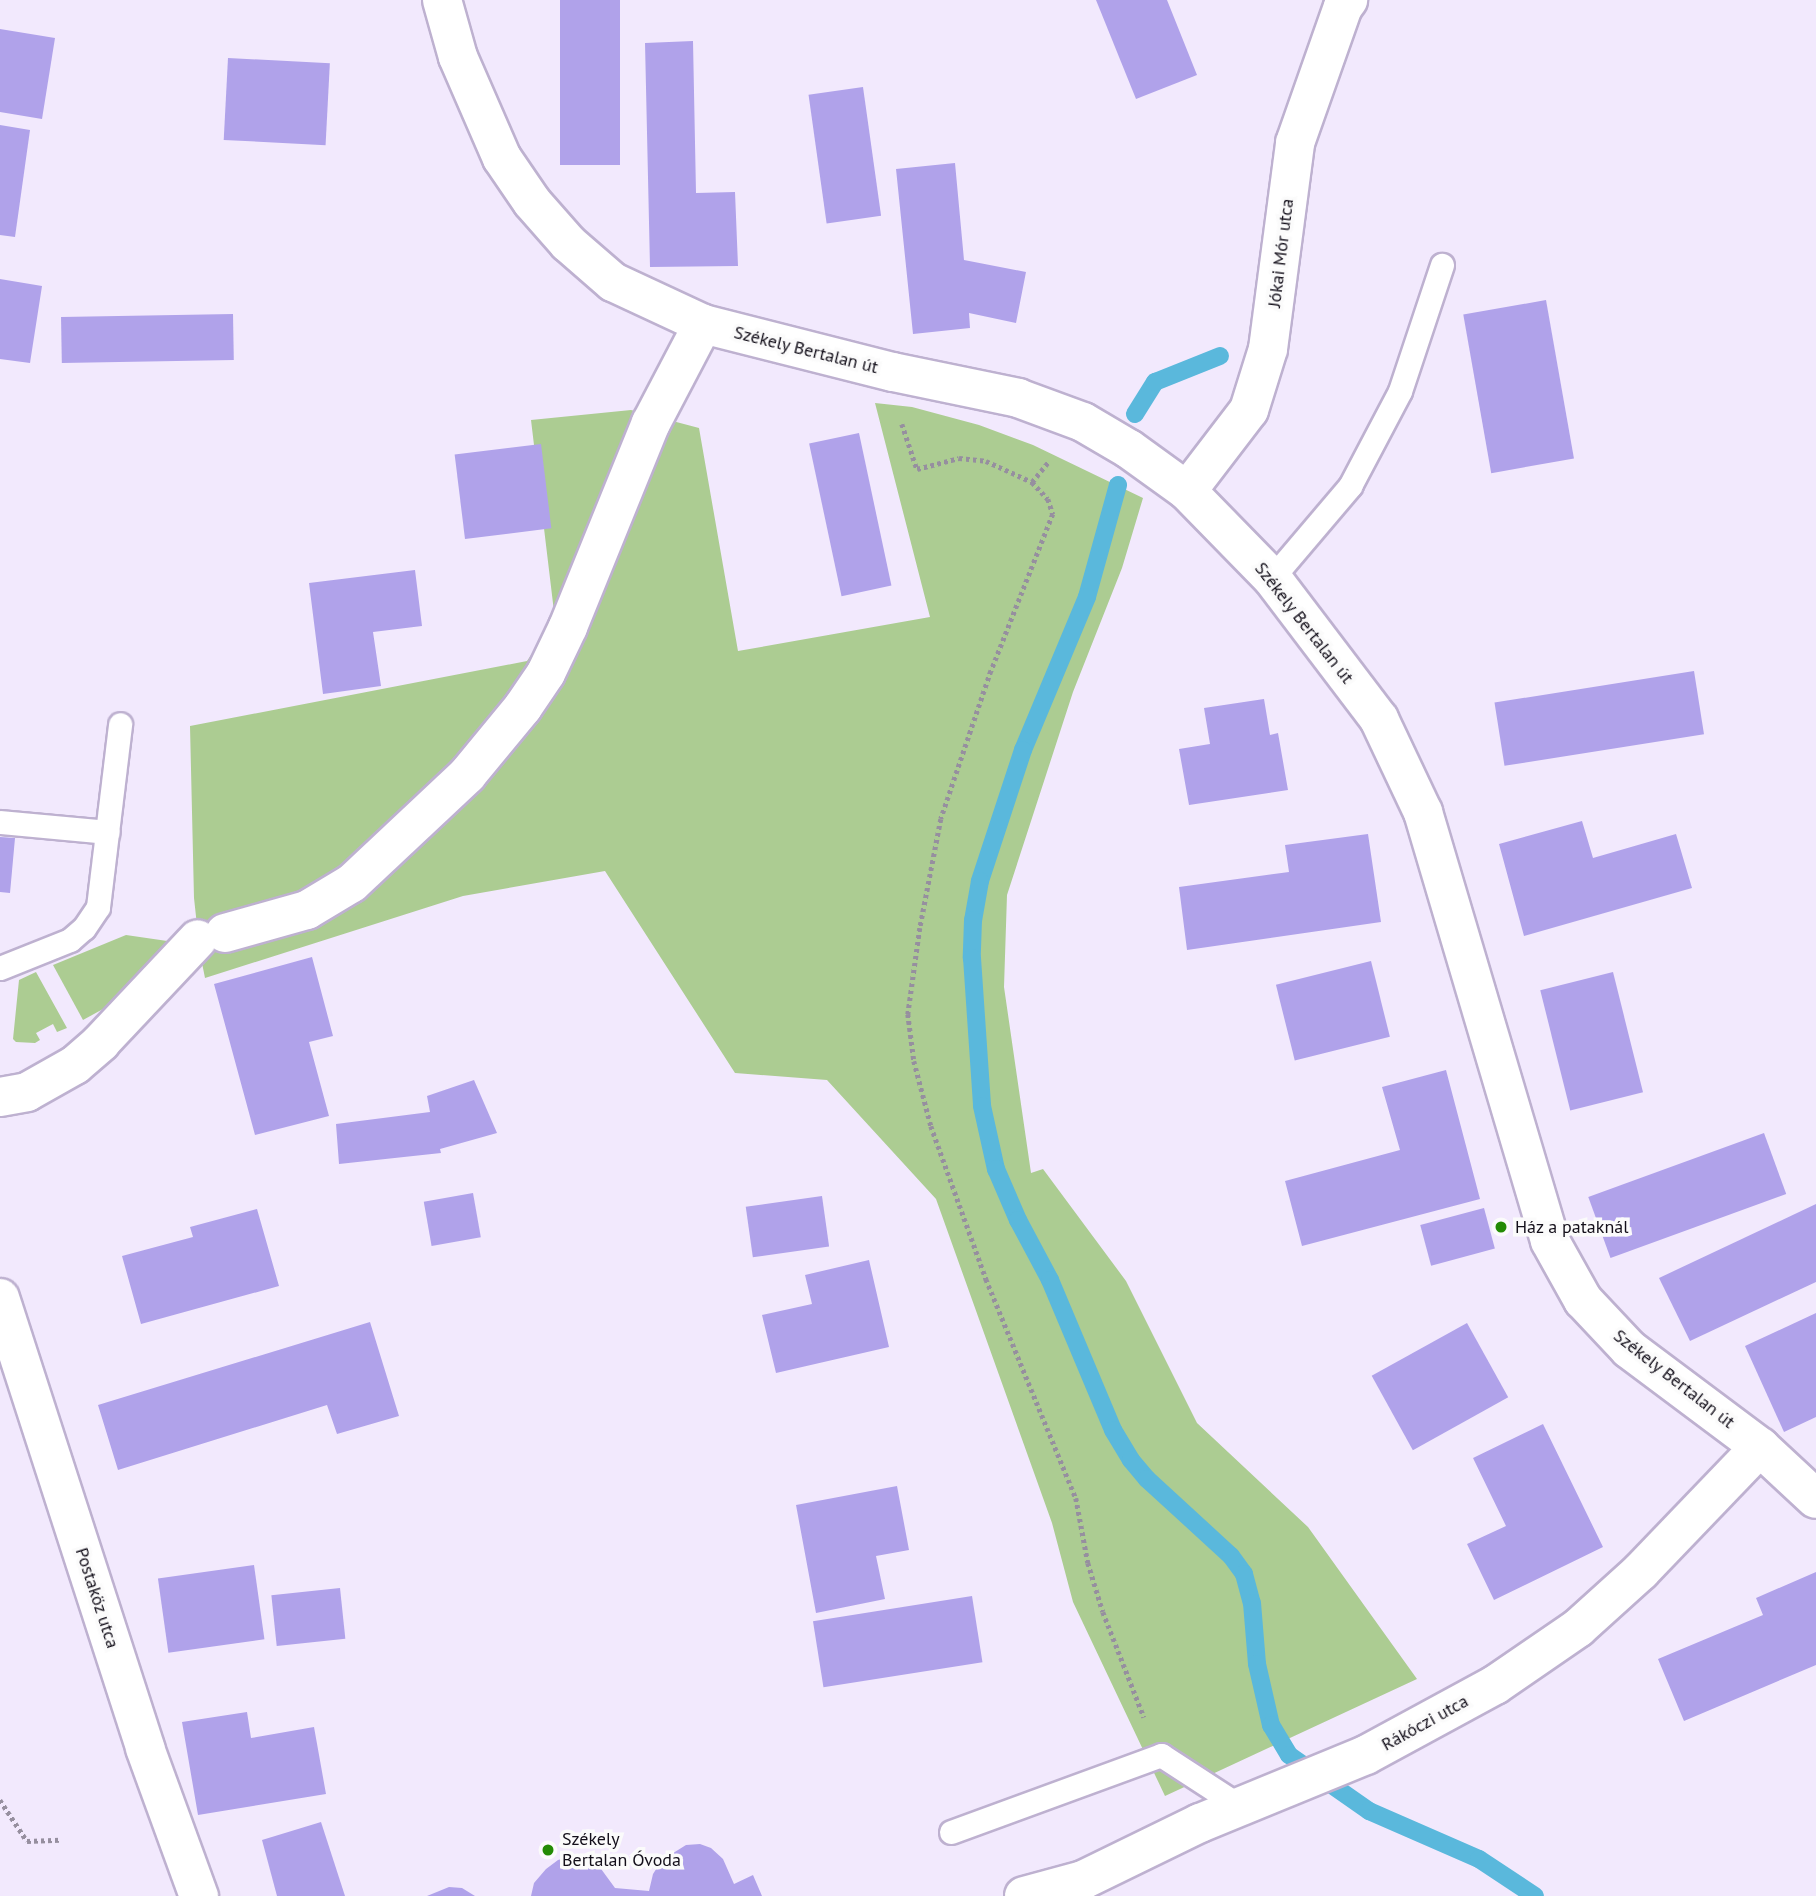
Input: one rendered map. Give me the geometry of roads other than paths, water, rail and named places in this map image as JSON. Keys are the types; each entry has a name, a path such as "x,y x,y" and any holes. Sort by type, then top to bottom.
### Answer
{"street":[{"name":"Székely Bertalan út","path":"442,0 458,57 502,158 532,202 568,243 613,282 703,324 893,372 1018,398 1083,422 1129,449 1187,491 1272,578 1379,719 1423,813 1550,1241 1583,1300 1629,1349 1760,1447 1816,1499"},
{"name":"Jókai Mór utca","path":"1187,491 1249,410 1268,349 1295,143 1342,7 1348,0"},
{"path":"0,1097 27,1092 75,1065 212,936 307,910 352,883 467,775 523,707 546,673 568,627 652,423 703,324"},
{"name":"Postaköz utca","path":"0,1298 145,1748 199,1896"},
{"name":"Rákóczi utca","path":"1024,1896 1083,1880 1200,1823 1366,1755 1495,1685 1578,1628 1641,1571 1760,1447"}],"lane":[{"path":"1272,578 1350,486 1400,390 1442,265"},
{"path":"0,968 70,940 92,918 101,896 120,724"},
{"path":"0,822 108,832"},
{"path":"951,1832 1161,1755 1251,1803"}],"waterway":[{"path":"1135,414 1155,382 1220,356"},
{"path":"1118,485 1087,597 1023,750 980,881 973,920 972,958 982,1106 996,1169 1018,1220 1050,1280 1113,1430 1131,1460 1147,1479 1231,1556 1244,1574 1252,1603 1257,1664 1271,1725 1289,1755 1369,1811 1479,1859 1535,1896"}],"place":[{"name":"Ház a pataknál","path":"1501,1227"},
{"name":"Székely Bertalan Óvoda","path":"548,1850"}]}
